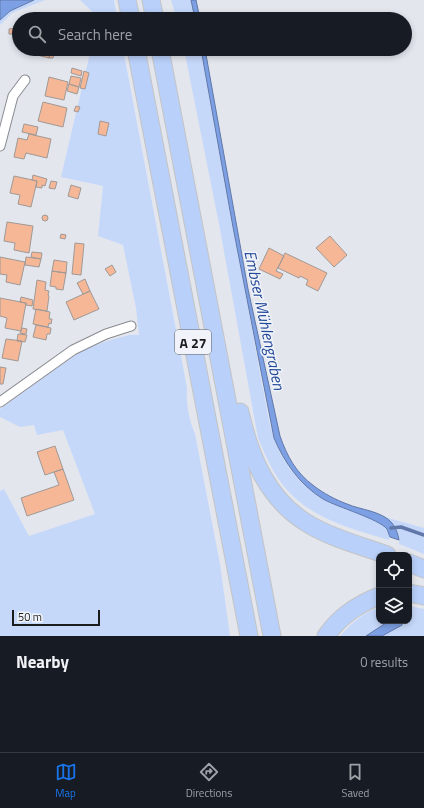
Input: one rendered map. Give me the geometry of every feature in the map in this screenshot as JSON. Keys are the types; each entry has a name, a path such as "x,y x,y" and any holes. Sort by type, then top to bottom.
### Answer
{"highway":[{"path":"127,0 130,12"},
{"path":"151,0 154,12"},
{"name":"A 27","path":"137,56 249,636"},
{"name":"A 27","path":"161,56 272,636"},
{"path":"218,355 232,372 252,455 269,488 294,515 310,525 379,552"},
{"path":"412,564 424,569"},
{"path":"412,594 424,596"},
{"path":"326,636 348,612 376,597"}],"street":[{"path":"0,146 12,96 25,80"},
{"path":"0,402 73,350 106,334 131,326"}],"shaded area":[{"path":"0,0 45,0 12,12 0,25"},
{"path":"80,0 114,0 116,12 93,12"},
{"path":"171,0 191,0 194,12 175,12"},
{"path":"89,56 124,56 187,388 188,412 195,434 220,564 230,636 0,636 0,491 4,489 29,536 95,514 63,430 37,435 34,425 20,427 0,417 0,409 81,351 107,341 129,335 139,335 136,308 123,245 98,236 103,186 61,177"},
{"path":"185,56 202,56 267,411 272,432 278,447 287,465 307,488 323,499 383,525 387,529 389,540 362,532 322,516 298,501 274,473 258,438 219,224"},
{"path":"381,516 424,528 424,554 399,544 397,531 389,521"},
{"path":"412,607 424,609 424,636 382,636 402,625 412,624"},
{"path":"376,609 376,624 384,624 366,636 340,636 363,615"}],"water":[{"path":"0,0 34,0 10,11 0,20"},
{"path":"191,0 196,0 199,12 194,12"},
{"path":"202,56 206,56 248,289 280,436 289,457 302,476 321,491 338,500 377,513 388,519 395,527 399,540 390,537 387,529 376,521 323,499 300,480 283,456 274,438 233,227"},
{"path":"384,624 402,624 382,636 366,636"}],"building":[{"path":"12,28 12,34 9,34 9,29"},
{"path":"72,68 82,71 81,76 71,73"},
{"path":"84,71 89,73 85,89 80,88"},
{"path":"71,76 81,78 79,87 69,84"},
{"path":"49,77 68,82 64,100 45,96"},
{"path":"69,84 79,87 77,94 67,91"},
{"path":"43,102 67,108 63,127 38,121"},
{"path":"76,106 80,107 78,112 74,111"},
{"path":"100,121 109,123 106,136 98,134"},
{"path":"24,124 38,127 36,135 22,132"},
{"path":"29,134 51,139 47,158 26,153 24,159 14,157 18,138 27,140"},
{"path":"33,175 47,179 45,186 42,185 42,188 36,187 37,181 32,180"},
{"path":"14,176 37,181 31,207 18,204 20,195 10,193"},
{"path":"51,181 57,182 55,189 49,188"},
{"path":"71,185 81,188 78,199 68,196"},
{"path":"45,215 48,218 45,221 42,218"},
{"path":"7,222 33,226 29,253 14,250 15,243 4,241"},
{"path":"61,234 66,235 65,239 60,238"},
{"path":"330,236 347,255 334,267 316,248"},
{"path":"75,243 84,244 81,275 72,274"},
{"path":"269,248 284,256 276,271 283,274 280,279 259,269"},
{"path":"32,252 42,253 41,259 31,257"},
{"path":"285,253 327,273 318,291 306,285 308,280 300,276 299,278 278,268"},
{"path":"0,257 25,262 20,285 6,282 7,275 0,274"},
{"path":"26,257 41,259 39,267 25,265"},
{"path":"54,260 67,262 66,273 52,271"},
{"path":"112,265 116,272 110,276 105,269"},
{"path":"52,271 66,273 63,290 50,286"},
{"path":"85,279 90,291 83,294 77,283"},
{"path":"37,280 46,282 45,290 49,291 47,311 33,309"},
{"path":"90,291 99,309 74,320 66,302"},
{"path":"21,297 33,300 32,306 20,302"},
{"path":"0,298 26,303 21,331 5,328 7,318 0,316"},
{"path":"36,309 50,312 49,319 52,319 51,324 49,323 48,327 33,324"},
{"path":"36,325 51,328 50,334 47,334 46,340 33,337"},
{"path":"22,328 27,329 26,334 20,333"},
{"path":"18,334 27,335 25,342 17,341"},
{"path":"6,339 22,341 18,361 2,358"},
{"path":"0,367 6,368 3,384 0,384"},
{"path":"55,446 63,469 45,475 37,452"},
{"path":"63,469 74,500 27,516 21,498 59,485 54,472"}],"waterway":[{"path":"391,528 401,527 424,535"}],"water label":[{"name":"Embser Mühlengraben","path":"265,320"}]}
